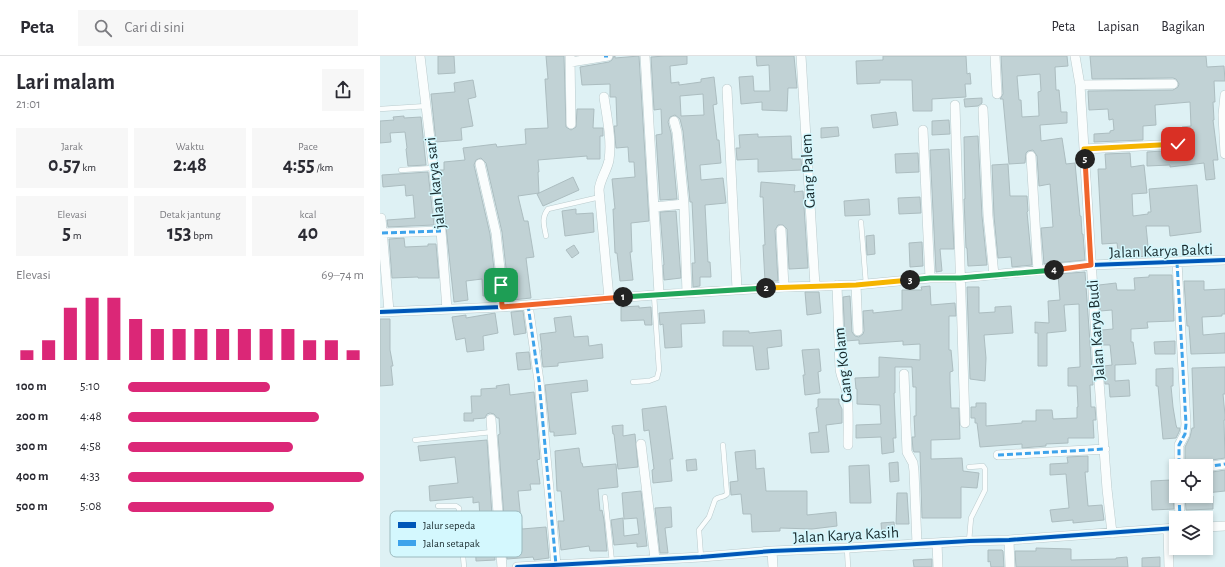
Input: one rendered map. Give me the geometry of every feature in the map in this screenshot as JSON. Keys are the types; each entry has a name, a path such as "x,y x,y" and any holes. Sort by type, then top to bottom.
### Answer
{"street":[{"name":"jalan karya sari","path":"420,56 441,231 447,309"},
{"path":"571,124 570,59 608,56"},
{"path":"645,56 654,207 657,294"},
{"name":"Gang Palem","path":"801,56 815,286"},
{"path":"995,56 997,94"},
{"name":"Jalan Karya Budi","path":"1074,56 1080,85 1097,354 1112,533"},
{"path":"1080,85 1173,84"},
{"path":"727,89 737,289"},
{"path":"1225,95 1223,115 1225,154"},
{"path":"604,97 609,136 609,160 606,172 599,185 609,298"},
{"path":"955,105 965,423"},
{"path":"983,109 988,216 994,275"},
{"path":"674,122 677,132 684,204 686,292"},
{"path":"922,130 930,278"},
{"path":"1084,149 1178,144"},
{"path":"1031,156 1038,271"},
{"path":"480,164 497,244 501,278 502,307"},
{"path":"654,207 684,204"},
{"path":"381,218 389,311"},
{"path":"781,230 784,287"},
{"path":"382,233 441,231"},
{"name":"Jalan Karya Bakti","path":"389,311 502,307 737,289 856,285 930,278 960,278 1091,265 1225,260"},
{"path":"1177,262 1186,424 1184,434 1179,445 1179,459"},
{"path":"856,285 858,331"},
{"name":"Gang Kolam","path":"837,286 840,369 841,378 847,397 848,445"},
{"path":"528,305 539,381 556,565"},
{"path":"904,374 907,452 913,463 914,470 917,544"},
{"path":"491,419 498,511"},
{"path":"641,444 654,559"},
{"path":"998,455 1105,449"},
{"path":"1213,466 1225,464"},
{"path":"1213,527 1225,526"},
{"name":"Jalan Karya Kasih","path":"517,567 654,559 671,562 701,557 772,551 1009,540 1169,529"},
{"path":"1009,540 1010,567"},
{"path":"937,543 938,567"},
{"path":"772,551 773,567"},
{"path":"1169,567 1170,555"},
{"path":"501,557 502,567"}],"lane":[{"path":"380,109 427,106"},
{"path":"401,170 434,168"},
{"path":"546,236 544,214 548,209 600,197"},
{"path":"861,222 866,284"},
{"path":"633,382 649,381 657,378 659,370 657,294"},
{"path":"415,440 492,432"},
{"path":"701,557 699,530 709,517 716,498 727,495 723,445"},
{"path":"969,467 983,466 985,470 985,490 971,518 969,541"},
{"path":"605,497 612,562"},
{"path":"438,506 456,506 459,508 459,511"},
{"path":"846,548 848,567"},
{"path":"463,557 464,567"}],"building":[{"path":"438,56 454,56 455,73 438,74"},
{"path":"546,56 564,56 566,127 571,130 576,127 577,109 594,109 593,128 603,128 603,136 600,136 600,159 587,159 587,156 538,160 539,193 518,196 524,221 528,221 534,257 526,258 531,298 512,300 511,296 507,296 507,277 502,232 486,163 481,158 476,160 474,165 490,234 495,278 495,295 483,296 482,279 466,281 468,300 454,302 440,170 444,170 444,162 465,160 463,148 496,144 497,147 526,144 525,129 548,128 545,79 548,79"},
{"path":"614,56 615,58 639,56 649,221 631,223 632,252 630,252 633,280 620,281 617,253 615,253 613,209 615,209 612,179 635,177 634,162 629,162 628,147 616,148 614,126 617,126 616,97 610,97 610,84 582,85 580,67 609,62"},
{"path":"687,56 687,64 670,66 671,83 679,82 679,85 701,82 701,79 714,77 717,104 713,105 721,163 700,165 701,180 723,178 726,203 705,205 708,262 710,262 711,277 700,277 700,286 693,287 692,263 695,263 692,202 690,202 683,131 680,119 675,115 670,117 668,122 671,133 677,199 660,200 656,135 662,134 661,109 654,110 651,57","holes":["703,94 704,115 681,116 680,96"]},
{"path":"756,56 794,56 797,88 788,88 787,111 762,110 762,102 741,104 739,77 753,76 754,91 770,91 769,65 757,66"},
{"path":"883,56 966,56 967,74 970,73 971,84 965,84 966,97 932,99 932,111 913,111 912,80 880,80 880,83 857,84 856,61 883,60"},
{"path":"1001,56 1067,56 1068,66 1055,67 1056,90 1059,90 1061,112 1067,112 1067,123 1040,125 1041,141 1062,138 1066,164 1075,163 1085,260 1044,264 1041,228 1053,227 1050,184 1039,186 1037,156 1033,150 1026,153 1025,163 1009,164 1003,99 1000,99 1003,94","holes":["1040,74 1041,91 1038,92 1039,116 1022,117 1017,76"]},
{"path":"1090,56 1206,56 1207,67 1224,66 1225,81 1214,81 1215,102 1213,102 1213,120 1218,160 1213,160 1215,179 1206,180 1204,163 1170,167 1170,165 1147,166 1147,152 1178,150 1184,147 1182,127 1191,126 1190,102 1155,105 1156,125 1143,126 1143,140 1094,142 1094,134 1110,133 1110,131 1114,130 1113,119 1109,120 1108,109 1089,110 1088,91 1173,90 1178,87 1179,84 1176,79 1173,78 1092,79"},
{"path":"473,80 476,97 468,99 473,126 461,128 462,140 436,142 431,94 455,92 454,83"},
{"path":"982,98 982,103 978,106 965,107 964,99"},
{"path":"896,112 898,125 873,128 871,115"},
{"path":"404,116 404,118 421,117 426,165 408,166 405,132 390,133 391,142 380,143 380,121 394,120 393,117"},
{"path":"949,120 950,134 932,135 932,121"},
{"path":"838,127 839,136 821,138 821,128"},
{"path":"758,134 758,137 791,136 792,159 801,159 802,170 758,172 758,159 737,160 736,148 740,148 739,135"},
{"path":"978,136 982,216 987,265 968,266 964,199 964,137"},
{"path":"949,149 954,249 940,249 942,271 936,272 930,150"},
{"path":"918,153 919,172 896,173 895,154"},
{"path":"1130,153 1131,167 1144,165 1147,193 1132,194 1133,216 1148,214 1148,212 1151,212 1149,189 1197,185 1201,232 1170,236 1169,226 1146,226 1149,256 1135,257 1134,251 1118,251 1117,243 1102,244 1098,169 1106,169 1105,154"},
{"path":"1008,164 1010,196 1027,196 1032,265 1012,267 1011,257 998,258 994,216 992,165"},
{"path":"428,172 434,225 388,227 387,220 415,218 413,195 406,196 405,185 383,187 382,175"},
{"path":"573,177 579,190 543,206 537,194"},
{"path":"761,182 795,185 794,192 803,191 808,268 789,269 787,229 783,225 778,225 775,230 778,281 765,281 763,197 760,197"},
{"path":"920,197 921,213 899,214 898,198"},
{"path":"869,199 870,215 845,216 844,201"},
{"path":"576,209 576,214 593,213 594,232 565,236 562,211"},
{"path":"676,211 681,278 664,280 660,212"},
{"path":"874,235 875,254 867,255 866,236"},
{"path":"404,238 405,247 428,246 428,244 436,244 439,278 392,278 389,239"},
{"path":"922,242 923,266 910,267 909,243"},
{"path":"574,245 579,253 572,258 566,250"},
{"path":"1085,272 1093,385 1090,385 1091,407 1095,407 1096,420 1093,420 1094,438 1068,438 1068,443 1046,444 1046,446 1022,448 1022,444 980,447 977,423 975,423 975,418 971,418 971,407 976,407 976,403 986,403 986,426 1022,423 1022,421 1036,421 1036,410 1052,410 1053,419 1077,418 1077,386 1068,386 1068,368 1080,367 1079,304 1064,305 1066,331 1047,333 1047,366 1038,366 1038,333 1035,333 1035,322 1049,323 1048,301 1060,300 1058,274"},
{"path":"1149,275 1172,275 1174,321 1147,322 1148,328 1131,329 1131,342 1133,342 1136,364 1115,365 1115,381 1129,380 1130,396 1110,397 1109,384 1105,384 1104,366 1112,365 1110,345 1102,345 1102,330 1113,329 1112,310 1100,311 1099,285 1116,283 1117,290 1135,290 1134,278 1149,277"},
{"path":"1184,281 1204,281 1204,290 1225,289 1225,314 1222,314 1222,316 1202,317 1203,335 1225,333 1225,353 1191,354 1189,326 1187,326"},
{"path":"930,286 931,305 955,303 956,316 949,316 949,350 951,350 953,371 950,372 950,382 951,408 959,408 960,439 931,440 931,459 962,458 963,471 979,473 977,488 961,487 961,518 922,518 920,452 914,452 912,437 915,437 914,416 916,416 916,387 913,387 912,367 895,367 894,393 896,438 893,438 894,452 882,454 881,437 856,438 856,425 881,424 880,405 857,404 855,378 879,377 879,357 920,360 920,344 903,345 903,341 859,344 859,340 845,341 843,297 850,296 852,332 855,336 859,337 864,331 863,311 873,310 873,313 902,310 902,290 922,290 921,287"},
{"path":"967,287 979,287 979,313 995,312 995,307 1011,306 1013,333 984,335 986,358 985,381 970,379"},
{"path":"805,292 819,292 821,313 807,315"},
{"path":"639,306 639,308 651,307 652,325 645,325 644,320 621,321 621,307"},
{"path":"704,310 705,323 681,324 682,347 665,348 663,324 660,325 659,313"},
{"path":"523,311 526,333 514,335 511,312"},
{"path":"495,313 498,333 483,336 484,350 467,352 465,338 456,340 452,317 466,315 466,318"},
{"path":"571,316 574,337 588,336 589,346 602,344 603,358 558,363 558,366 543,367 540,334 556,332 554,318"},
{"path":"380,319 390,319 390,350 393,366 391,366 393,385 380,386"},
{"path":"781,330 782,346 767,348 769,369 756,370 753,346 723,346 723,331 749,331 749,333"},
{"path":"1175,341 1175,354 1155,354 1154,342"},
{"path":"819,349 821,371 818,372 820,393 805,395 803,375 805,375 802,350"},
{"path":"529,352 531,369 518,370 516,353"},
{"path":"1225,367 1225,394 1223,394 1225,415 1225,458 1213,460 1185,459 1185,447 1190,437 1192,428 1194,428 1192,368"},
{"path":"1173,368 1173,386 1171,386 1173,407 1177,428 1180,428 1176,438 1163,439 1158,386 1156,386 1156,369"},
{"path":"587,380 588,391 571,393 576,434 554,436 554,432 550,432 545,385"},
{"path":"509,384 510,395 534,392 540,459 537,460 540,484 530,484 531,490 518,491 520,511 504,511 498,435 500,434 499,418 490,413 487,414 485,418 473,419 474,421 464,421 464,413 472,413 471,396 481,396 481,389 497,388 496,386"},
{"path":"818,399 839,399 842,409 842,423 826,425 829,452 811,453 809,433 819,432 816,408 818,407"},
{"path":"666,406 673,459 670,459 672,481 653,483 652,470 654,469 649,430 644,431 642,409"},
{"path":"623,425 623,436 635,434 638,467 618,469 612,426"},
{"path":"487,440 492,511 480,511 479,502 473,503 473,497 430,501 429,486 458,483 455,457 420,461 418,446"},
{"path":"579,448 583,467 616,464 618,487 598,489 600,511 602,510 604,520 607,551 590,551 589,546 561,550 558,521 564,521 561,491 557,491 555,451"},
{"path":"755,450 756,469 764,468 766,491 807,491 807,515 836,512 837,526 812,529 780,528 780,531 752,532 751,514 743,514 741,494 731,495 730,482 738,481 735,452"},
{"path":"1088,456 1088,472 1085,472 1088,506 1102,505 1104,520 1073,523 1073,520 1052,522 1050,510 1069,508 1066,474 1050,475 1050,464 1068,463 1067,457"},
{"path":"696,459 697,470 687,471 686,460"},
{"path":"898,462 899,481 890,482 889,463"},
{"path":"869,465 871,503 850,503 849,466"},
{"path":"1225,470 1225,491 1213,492 1213,472"},
{"path":"1169,480 1169,503 1173,503 1174,509 1152,510 1151,481"},
{"path":"641,491 647,546 637,547 637,543 614,545 611,520 623,518 624,536 639,534 637,518 624,519 622,493"},
{"path":"897,493 907,493 909,524 896,524"},
{"path":"1186,503 1213,503 1213,509 1186,510"},
{"path":"671,507 672,527 665,528 668,553 660,553 655,508"},
{"path":"894,522 895,533 882,534 881,523"},
{"path":"546,527 549,558 534,560 533,557 507,559 507,557 522,557 522,529"},
{"path":"1036,548 1071,549 1071,560 1116,559 1127,557 1128,567 1016,567 1015,551 1036,551"},
{"path":"988,550 1003,551 1004,567 991,567 990,561 988,562"},
{"path":"476,557 495,557 495,560 476,561"},
{"path":"1160,557 1160,567 1142,567 1142,558"},
{"path":"932,559 932,567 914,567 913,560"}],"marked path":[{"path":"382,233 441,231"},
{"path":"1177,262 1186,424 1185,434 1179,445 1179,459"},
{"path":"528,305 539,381 556,565"},
{"path":"998,455 1105,449"},
{"path":"1213,466 1225,464"},
{"path":"1179,503 1180,511"}],"cycle path":[{"path":"380,312 501,307 784,287 856,285 930,278 960,278 1091,265 1225,260"},
{"path":"517,567 701,557 772,551 1009,540 1169,529"}],"route":[{"path":"501,285 502,307 737,289 856,285 930,278 960,278 1091,265 1084,149 1178,144"}]}
